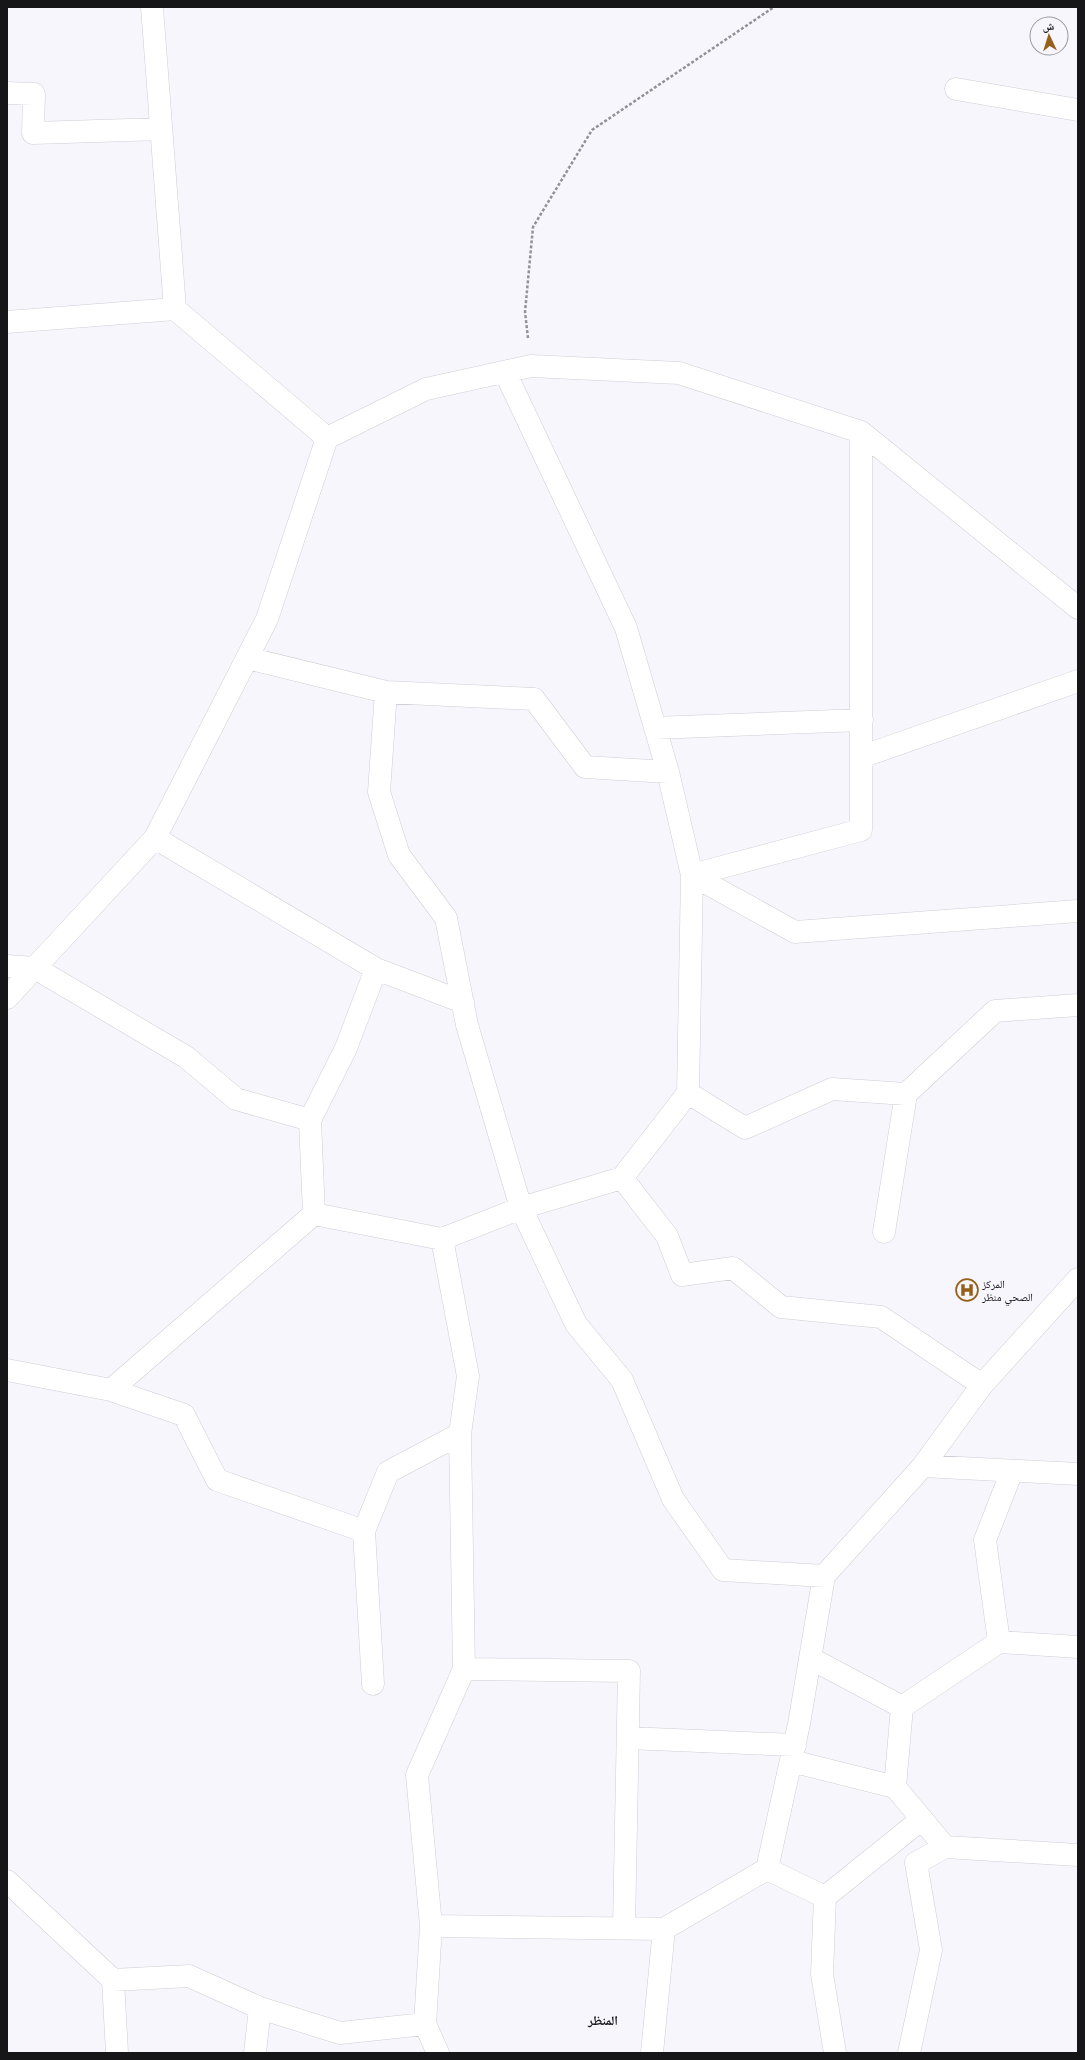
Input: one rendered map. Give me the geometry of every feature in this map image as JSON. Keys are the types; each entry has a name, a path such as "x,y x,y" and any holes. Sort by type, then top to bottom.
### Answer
{"street":[{"path":"152,7 175,309"},
{"path":"956,89 1078,110"},
{"path":"7,93 34,94 33,133 161,129"},
{"path":"7,322 175,309 327,438"},
{"path":"7,998 155,838 267,619 327,438 426,389 531,366 679,373 861,432 1078,608"},
{"path":"314,1214 442,1239 520,1208 622,1178 688,1093 692,875 668,772 626,628 505,372"},
{"path":"692,875 862,830 861,432"},
{"path":"247,658 386,692 534,699 585,767 668,772"},
{"path":"861,757 1078,680"},
{"path":"386,692 379,792 399,855 446,918 467,1025 520,1208 576,1324 622,1380 673,1499 723,1570 824,1576"},
{"path":"655,728 862,720"},
{"path":"155,838 376,969 463,1002"},
{"path":"692,875 795,932 1078,911"},
{"path":"7,966 35,968 186,1057 236,1099 310,1120"},
{"path":"314,1214 310,1120 346,1048 376,969"},
{"path":"884,1232 906,1094 996,1011 1078,1005"},
{"path":"688,1093 745,1128 832,1089 906,1094"},
{"path":"622,1178 667,1236 682,1275 733,1268 781,1307 882,1317 982,1385"},
{"path":"111,1390 314,1214"},
{"path":"438,2053 425,2024 431,1926 417,1775 464,1669 460,1434 468,1376 442,1239"},
{"path":"431,1926 664,1929 767,1869 793,1753 824,1576 923,1466 982,1385 1078,1279"},
{"path":"7,1370 111,1390 184,1415 217,1480 364,1531"},
{"path":"374,1684 364,1531 388,1472 460,1434"},
{"path":"923,1466 1078,1474"},
{"path":"999,1642 985,1540 1012,1471"},
{"path":"902,1707 999,1642 1078,1647"},
{"path":"810,1658 902,1707"},
{"path":"464,1669 629,1671 624,1928"},
{"path":"895,1787 902,1707"},
{"path":"628,1738 793,1753 895,1787 945,1847"},
{"path":"835,2053 822,1974 825,1897 922,1819"},
{"path":"909,2053 931,1950 916,1863 945,1847 1078,1855"},
{"path":"767,1869 825,1897"},
{"path":"7,1881 113,1980 117,2053"},
{"path":"652,2053 664,1929"},
{"path":"113,1980 189,1976 260,2008 340,2033 425,2024"},
{"path":"255,2053 260,2008"}],"path":[{"path":"531,366 525,312 533,227 592,130 774,7"}],"place":[{"name":"المركز الصحي منظر","path":"967,1290"}],"district":[{"name":"المنظر","path":"603,2020"}]}
